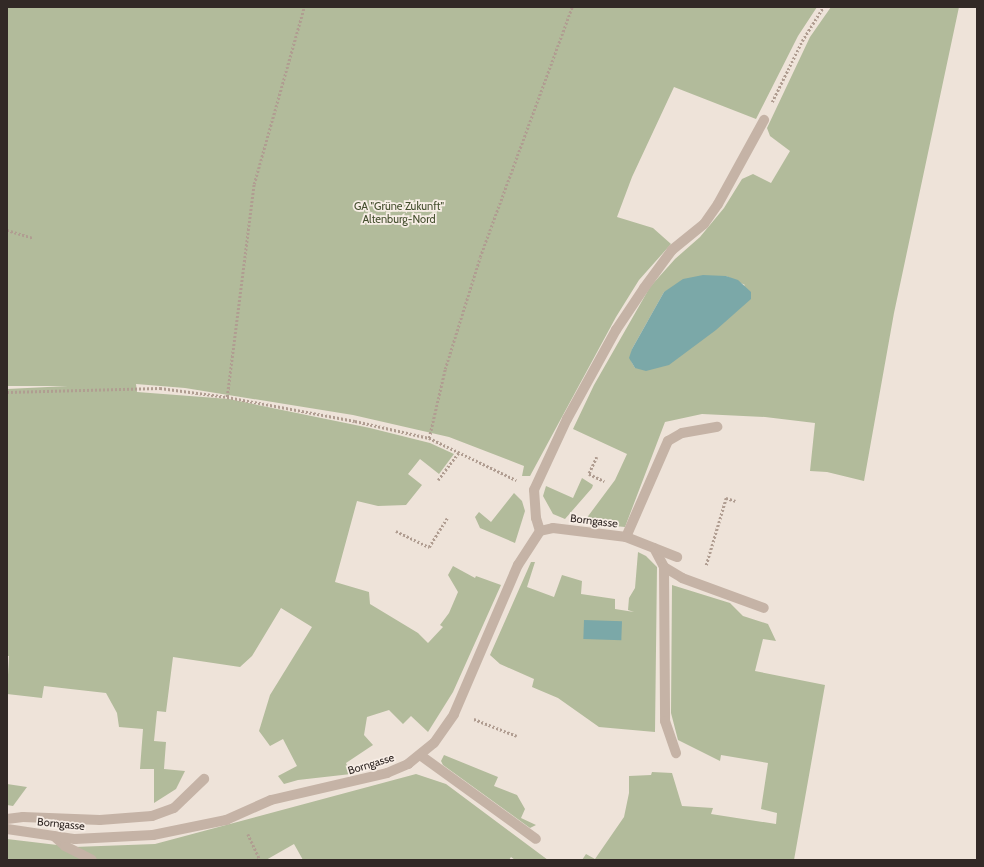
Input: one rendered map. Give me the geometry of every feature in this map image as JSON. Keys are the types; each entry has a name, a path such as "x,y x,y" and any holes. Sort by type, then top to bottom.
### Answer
{"street":[{"path":"540,531 536,518 534,490 567,419 616,330 672,250 704,224 718,204 764,120"},
{"path":"626,537 668,441 682,432 717,428"},
{"name":"Borngasse","path":"7,829 54,836 113,838 190,828 226,820 271,800 387,773 408,764 420,756 434,743 456,709 518,565 540,531 553,528 626,537 677,557"},
{"path":"654,548 664,567 665,721 676,753"},
{"path":"664,567 682,578 764,608"},
{"path":"420,756 536,839"},
{"path":"7,819 23,817 100,820 152,816 174,808 204,780"},
{"path":"54,836 65,846 92,860"}],"path":[{"path":"227,397 254,184 304,7"},
{"path":"429,438 446,369 480,256 572,7"},
{"path":"764,120 802,41 823,7"},
{"path":"7,230 33,238"},
{"path":"7,392 160,388 227,397 355,421 429,438 534,490"},
{"path":"438,480 459,452"},
{"path":"598,457 589,474 604,481"},
{"path":"705,568 726,498 736,501"},
{"path":"396,531 429,547 447,518"},
{"path":"456,709 517,736"},
{"path":"250,840 260,860"}],"green space":[{"name":"GA \"Grüne Zukunft\" Altenburg-Nord","path":"7,7 817,7 798,36 756,119 674,87 632,177 617,217 653,228 671,244 639,280 616,317 530,476 522,476 524,466 449,437 353,415 185,388 136,384 137,392 229,399 370,428 430,443 454,454 439,474 420,459 408,474 422,485 406,505 378,506 357,501 335,582 369,592 370,604 418,633 428,643 443,627 440,625 449,613 458,592 448,575 453,566 475,578 476,576 501,585 453,692 428,732 411,716 403,724 389,710 367,717 364,735 373,745 346,763 351,774 298,780 284,784 278,776 297,766 283,739 270,746 259,731 270,695 312,627 281,608 252,656 240,667 173,657 166,712 157,711 154,741 166,742 164,769 185,771 176,789 154,803 154,769 140,769 143,729 119,727 117,713 106,693 44,686 42,698 7,694 9,656 7,656 7,389 68,386 7,386"},
{"path":"831,7 959,7 894,313 864,481 827,472 810,471 815,423 765,417 702,414 665,422 625,527 583,523 615,480 627,454 573,429 594,385 650,287 675,259 700,237 724,208 742,179 753,174 771,183 790,151 770,136 767,128 810,37","holes":["726,276 745,285 635,368 631,361 632,349 664,292"]},
{"path":"582,478 593,485 592,488 565,519 553,514 543,496 546,486 573,498"},
{"path":"514,493 522,501 525,511 515,543 480,528 475,517 479,512 491,522"},
{"path":"638,552 646,556 657,567 655,732 599,727 558,698 532,687 534,679 500,664 490,655 531,562 535,562 527,587 554,597 562,575 582,581 581,594 615,599 615,609 634,612 628,610 629,598 635,588"},
{"path":"672,585 730,603 743,616 768,624 776,641 763,639 755,671 825,685 794,860 582,860 586,854 595,859 624,817 629,793 629,776 651,775 652,772 672,773 682,806 713,808 711,814 776,824 777,813 761,809 768,763 721,755 720,761 678,740 671,713"},
{"path":"444,755 498,777 494,786 517,795 525,809 521,818 536,825 530,828 443,765 441,761"},
{"path":"416,774 446,784 548,860 515,860 511,857 509,860 303,860 294,844 266,860 7,860 7,839 74,847 155,844"},
{"path":"7,784 27,787 13,806 7,805"}],"water":[{"path":"703,275 726,276 738,280 751,292 751,299 716,330 669,365 646,371 635,368 629,358 632,349 664,292 683,279"},
{"path":"584,620 622,621 621,640 583,639"}]}
